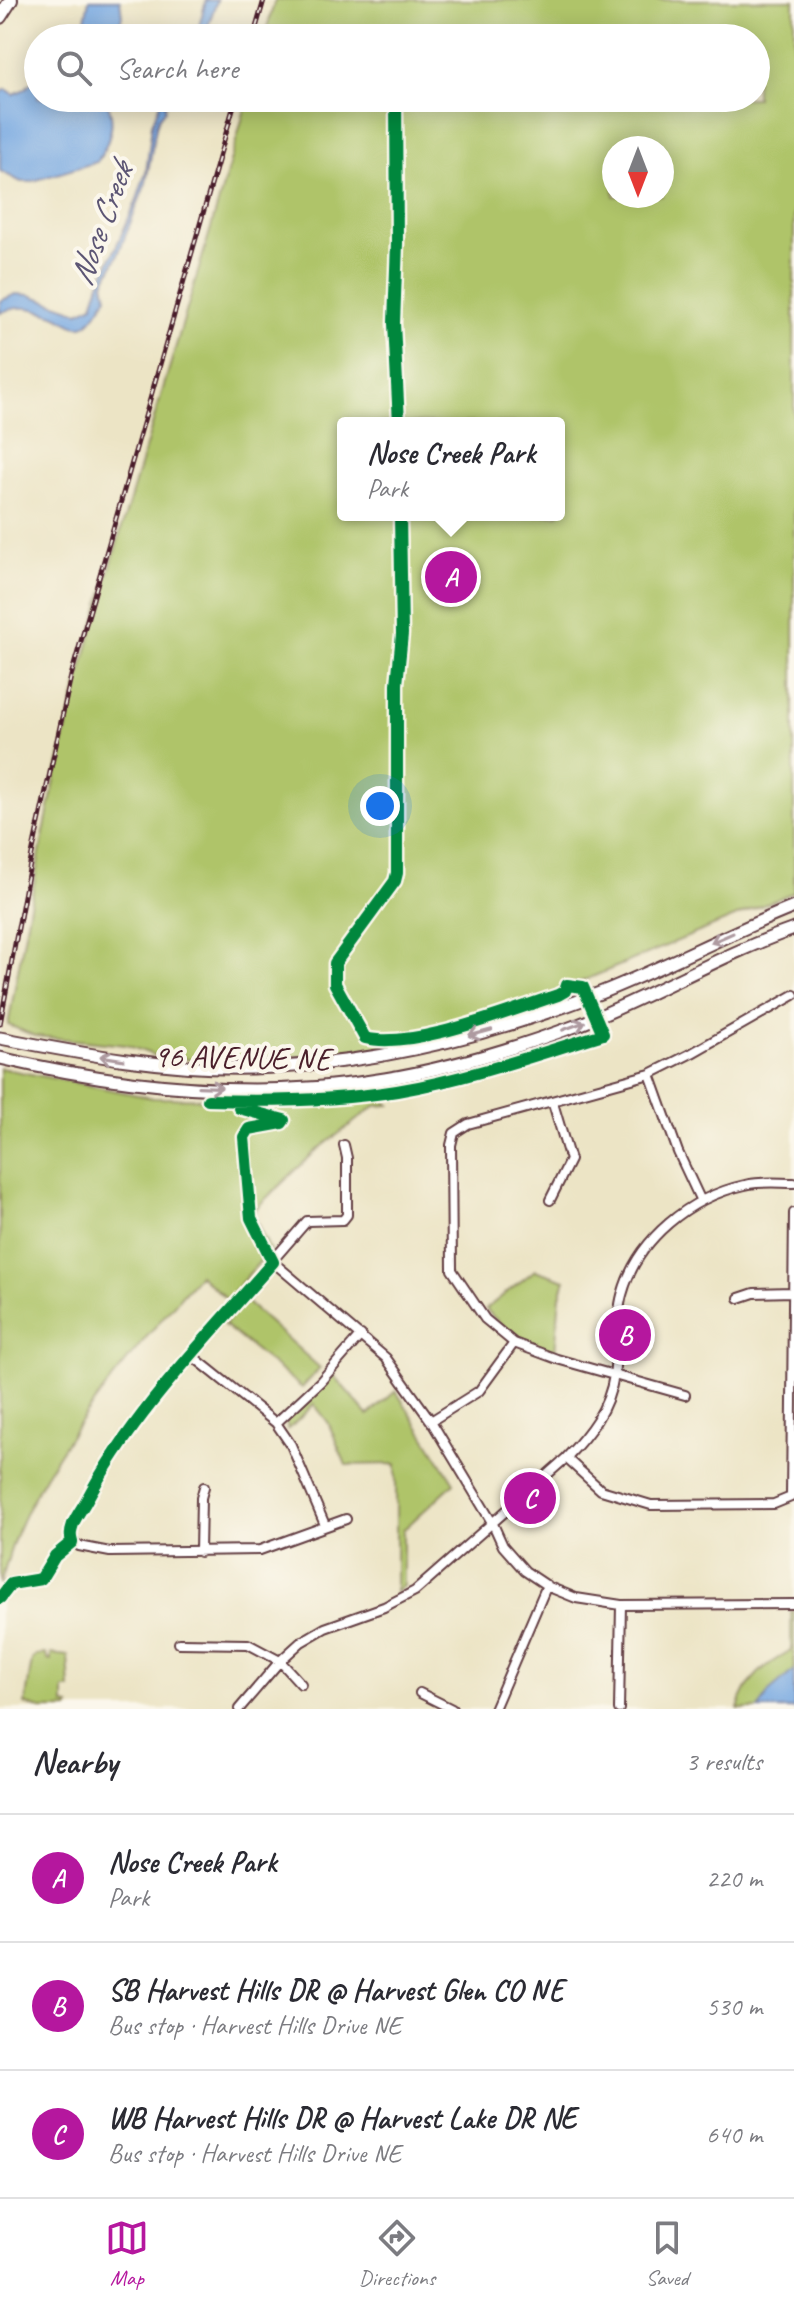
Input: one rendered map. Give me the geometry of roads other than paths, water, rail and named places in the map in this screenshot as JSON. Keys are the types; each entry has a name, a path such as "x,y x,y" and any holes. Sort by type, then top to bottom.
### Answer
{"highway":[{"path":"0,17 11,0"}],"main road":[{"name":"96 AVENUE NE","path":"0,1038 124,1060 181,1066 284,1067 377,1057 430,1047 498,1028 602,992 794,907"},
{"name":"96 AVENUE NE","path":"0,1058 122,1080 180,1086 252,1088 348,1084 434,1069 503,1050 611,1011 794,929"},
{"path":"602,992 611,1011"}],"street":[{"path":"685,1395 557,1359 514,1343 485,1319 452,1270 451,1145 454,1133 468,1124 650,1074 794,995"},
{"path":"650,1074 678,1152 700,1199"},
{"path":"550,1200 570,1160 553,1103"},
{"path":"344,1145 347,1158 347,1215 343,1220 307,1221 190,1354 153,1398 100,1474 71,1528 70,1538 79,1546 110,1552 260,1550 346,1519"},
{"path":"239,1709 280,1661 301,1642 325,1628 384,1607 415,1591 589,1435 599,1420 614,1375 622,1295 635,1263 663,1229 700,1199 746,1184 794,1183"},
{"path":"566,1458 601,1490 651,1505 774,1504 791,1497 794,1213"},
{"path":"273,1262 386,1358 431,1421 503,1546 525,1571 576,1598 621,1605 794,1604"},
{"path":"739,1298 754,1293 792,1292"},
{"path":"276,1423 320,1382 361,1335"},
{"path":"431,1421 479,1391 514,1343"},
{"path":"190,1354 276,1423 291,1445 325,1525"},
{"path":"200,1552 204,1487"},
{"path":"494,1709 547,1585"},
{"path":"619,1709 621,1605"},
{"path":"179,1643 248,1644 280,1661 301,1684"},
{"path":"420,1693 452,1709"}],"water":[{"path":"89,0 120,0 120,24 84,24"},
{"path":"206,0 217,0 209,24 200,24"},
{"path":"6,89 14,94 24,89 24,112 110,112 111,131 97,162 30,182 21,182 0,171 0,94"},
{"path":"157,112 163,112 156,127 146,183 104,283 107,297 96,314 86,325 79,326 33,309 21,308 0,313 0,301 16,294 30,295 79,312 93,305 146,172 152,124"},
{"path":"794,1670 794,1709 759,1709 769,1692"}],"railway":[{"path":"257,24 264,0"},
{"path":"0,1024 30,864 71,676 232,112"}],"place":[{"name":"Nose Creek Park","path":"451,577"},
{"name":"SB Harvest Hills DR @ Harvest Glen CO NE","path":"625,1335"},
{"name":"WB Harvest Hills DR @ Harvest Lake DR NE","path":"530,1498"}],"water label":[{"name":"Nose Creek","path":"100,224"}]}
